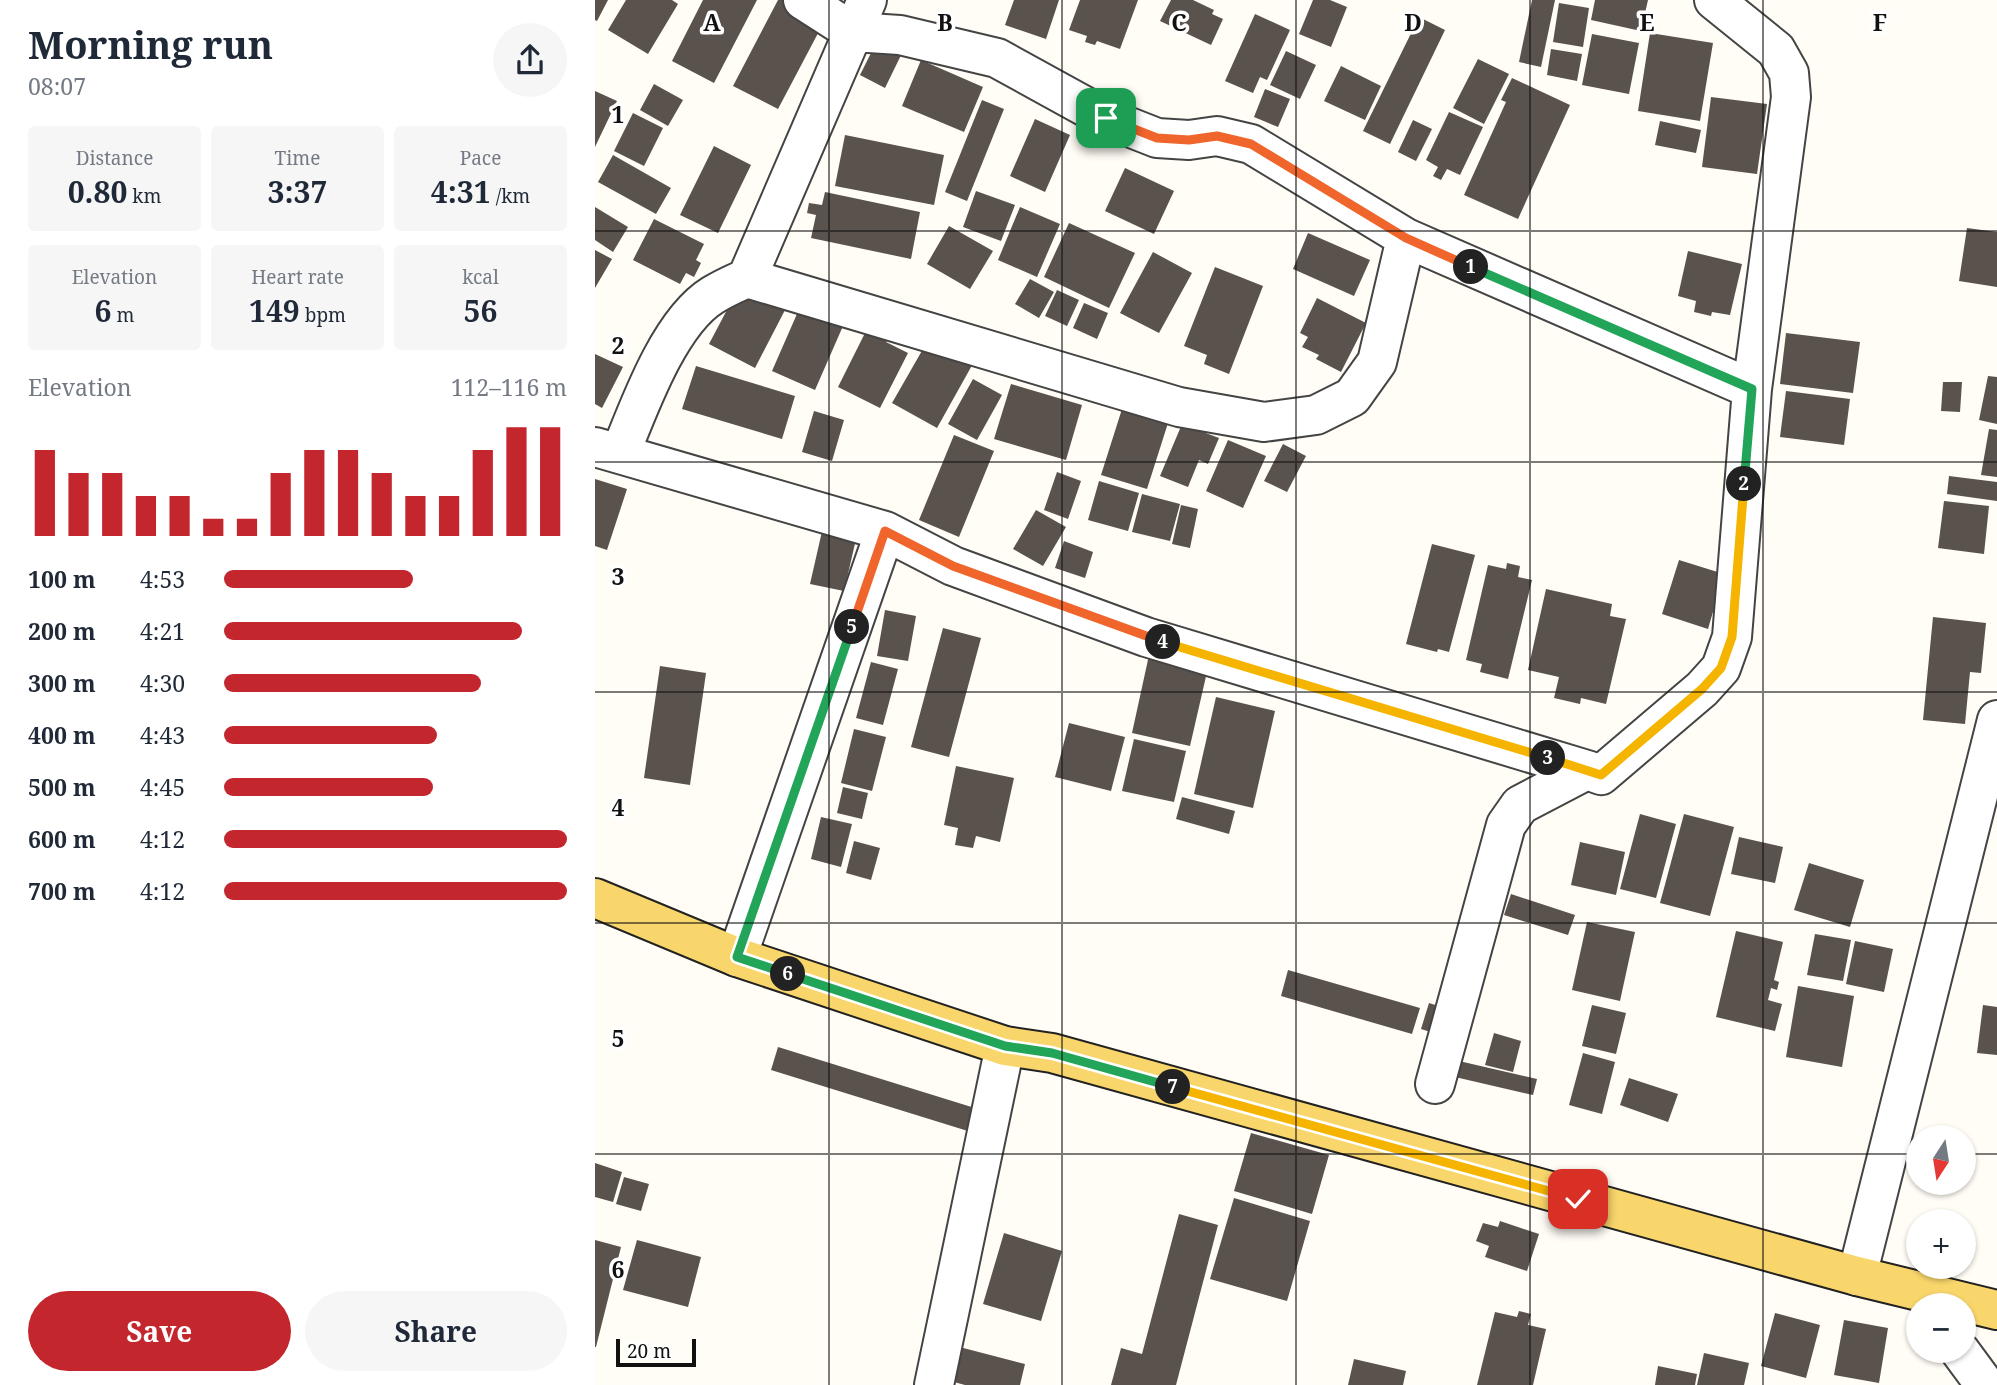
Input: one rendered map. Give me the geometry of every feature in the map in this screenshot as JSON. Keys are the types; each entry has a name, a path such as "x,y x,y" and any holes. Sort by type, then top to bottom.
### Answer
{"main road":[{"path":"595,898 737,957 1005,1046 1065,1057 1912,1293"},
{"path":"1976,1306 1997,1310"}],"street":[{"path":"803,0 860,16 900,34 997,58 1106,118 1157,138 1189,140 1217,136 1251,144 1406,238 1752,389"},
{"path":"860,16 747,278 711,296 684,322 608,451 885,531 953,566 1146,636 1601,775 1702,689 1721,668 1732,637 1752,389 1791,97 1789,73 1776,50 1714,0"},
{"path":"747,278 1179,407 1264,422 1316,415 1352,397 1377,362 1406,238"},
{"path":"737,957 885,531"},
{"path":"1857,1276 1997,720"},
{"path":"1435,1084 1506,825 1520,805 1587,770"},
{"path":"934,1385 1005,1046"},
{"path":"1969,1363 1985,1385"}],"building":[{"path":"595,0 608,0 597,21 595,20"},
{"path":"626,0 672,0 678,4 648,54 608,30"},
{"path":"703,0 757,0 714,83 672,61"},
{"path":"778,0 787,0 825,20 778,109 733,86"},
{"path":"1014,0 1059,0 1046,39 1005,25"},
{"path":"1080,0 1138,0 1120,49 1097,41 1095,45 1085,42 1087,36 1069,30"},
{"path":"1171,0 1193,0 1214,10 1212,14 1223,19 1211,45 1160,21"},
{"path":"1313,0 1330,0 1347,7 1331,47 1299,34"},
{"path":"1532,0 1555,0 1541,67 1519,62"},
{"path":"1595,0 1648,0 1641,31 1591,20"},
{"path":"1559,3 1589,8 1583,47 1553,42"},
{"path":"1255,14 1290,30 1267,80 1260,77 1253,93 1225,81"},
{"path":"1419,17 1445,30 1390,144 1363,131"},
{"path":"1650,33 1713,43 1700,121 1638,111"},
{"path":"1592,34 1639,43 1629,94 1582,85"},
{"path":"879,37 904,49 885,88 860,75"},
{"path":"1551,49 1582,54 1577,81 1547,75"},
{"path":"1286,51 1316,65 1300,99 1270,85"},
{"path":"1478,59 1509,74 1484,124 1453,108"},
{"path":"921,60 983,87 964,132 902,106"},
{"path":"1341,66 1381,86 1365,120 1324,101"},
{"path":"1512,78 1570,105 1518,219 1464,195 1506,102 1501,100"},
{"path":"654,84 683,100 668,126 640,110"},
{"path":"1265,89 1290,99 1278,127 1254,117"},
{"path":"595,91 617,101 595,147"},
{"path":"1711,97 1767,104 1757,174 1702,167"},
{"path":"982,100 1004,109 967,201 945,192"},
{"path":"1449,112 1483,127 1460,175 1447,169 1441,180 1433,176 1438,167 1426,160"},
{"path":"633,113 663,128 644,166 614,151"},
{"path":"1035,119 1070,135 1045,192 1010,176"},
{"path":"1413,120 1432,129 1416,161 1398,152"},
{"path":"1660,121 1701,130 1696,153 1655,145"},
{"path":"845,135 944,155 934,205 835,186"},
{"path":"714,146 751,165 718,233 680,215"},
{"path":"613,155 671,188 656,214 598,182"},
{"path":"1125,168 1174,191 1154,234 1105,211"},
{"path":"976,191 1015,205 1001,241 963,227"},
{"path":"825,192 920,212 911,259 811,238 816,215 807,213 809,203 822,205"},
{"path":"595,207 628,227 613,252 595,240"},
{"path":"1020,207 1060,224 1037,277 998,260"},
{"path":"654,219 704,244 696,260 701,263 694,277 686,273 680,284 633,260"},
{"path":"1069,223 1135,253 1109,308 1044,277"},
{"path":"949,226 993,251 970,289 927,264"},
{"path":"1967,228 1997,232 1997,287 1959,281"},
{"path":"1308,233 1370,260 1354,296 1293,269"},
{"path":"595,250 612,259 595,288"},
{"path":"1688,251 1742,264 1730,315 1712,312 1711,316 1694,312 1696,301 1678,296"},
{"path":"1153,252 1192,273 1159,333 1120,313"},
{"path":"1215,267 1263,286 1229,374 1204,364 1207,355 1184,346"},
{"path":"1030,279 1054,292 1039,318 1015,304"},
{"path":"739,287 785,310 755,368 709,344"},
{"path":"1057,290 1079,300 1067,326 1045,316"},
{"path":"1317,298 1366,323 1341,372 1316,359 1319,355 1302,347 1308,337 1300,333"},
{"path":"1084,303 1108,313 1097,339 1073,328"},
{"path":"800,307 843,326 815,390 772,371"},
{"path":"870,323 890,333 886,342 908,353 880,408 838,387"},
{"path":"1786,333 1860,342 1853,393 1780,384"},
{"path":"931,335 975,360 937,428 892,403"},
{"path":"595,354 623,367 602,408 595,404"},
{"path":"696,366 795,396 782,439 682,409"},
{"path":"1988,376 1997,377 1997,424 1979,420"},
{"path":"973,379 1002,395 977,440 948,424"},
{"path":"1943,382 1962,382 1960,412 1941,411"},
{"path":"1011,384 1082,405 1066,460 994,439"},
{"path":"1786,391 1850,399 1844,445 1780,437"},
{"path":"1122,409 1168,423 1147,489 1101,475"},
{"path":"814,411 844,420 832,461 802,452"},
{"path":"1182,424 1219,438 1208,464 1199,460 1188,487 1160,476"},
{"path":"1989,429 1997,430 1997,477 1981,475"},
{"path":"954,435 994,451 959,537 919,520"},
{"path":"1228,440 1266,456 1243,508 1206,491"},
{"path":"1283,444 1306,456 1287,492 1264,481"},
{"path":"1057,472 1081,481 1068,519 1044,510"},
{"path":"1949,476 1997,482 1997,501 1947,494"},
{"path":"595,479 627,489 607,550 595,546"},
{"path":"1099,481 1139,493 1128,531 1088,520"},
{"path":"1142,494 1180,504 1170,541 1132,532"},
{"path":"1944,501 1989,506 1984,554 1938,548"},
{"path":"1181,505 1198,509 1190,548 1172,544"},
{"path":"1036,510 1066,527 1043,566 1013,549"},
{"path":"823,527 857,535 844,591 810,584"},
{"path":"1064,541 1093,552 1085,578 1055,568"},
{"path":"1432,544 1475,555 1449,652 1438,649 1437,652 1406,644"},
{"path":"1679,560 1724,574 1708,629 1662,614"},
{"path":"1507,563 1520,566 1518,577 1532,580 1508,679 1480,672 1482,664 1466,660 1488,565 1506,569"},
{"path":"1546,589 1612,604 1610,616 1626,619 1606,704 1581,698 1580,704 1554,698 1559,677 1528,670"},
{"path":"885,610 916,616 908,661 877,656"},
{"path":"1933,617 1986,623 1981,673 1970,672 1965,724 1923,720"},
{"path":"943,628 981,638 949,757 911,747"},
{"path":"1151,646 1210,659 1190,746 1132,733"},
{"path":"871,662 898,669 883,725 856,718"},
{"path":"660,666 706,673 690,785 644,778"},
{"path":"1216,697 1275,711 1253,808 1194,794"},
{"path":"1069,723 1125,737 1111,791 1055,777"},
{"path":"854,729 886,737 872,791 841,783"},
{"path":"1134,739 1186,751 1174,802 1122,791"},
{"path":"956,766 1014,778 1000,842 976,836 973,848 955,845 958,828 944,825"},
{"path":"843,787 868,793 862,819 837,813"},
{"path":"1182,797 1235,811 1229,834 1176,819"},
{"path":"1640,814 1676,824 1656,898 1620,889"},
{"path":"1684,814 1734,827 1710,916 1660,903"},
{"path":"821,817 852,824 841,867 811,859"},
{"path":"1739,837 1783,847 1775,883 1731,874"},
{"path":"854,841 880,848 871,880 846,873"},
{"path":"1580,842 1625,852 1616,895 1571,885"},
{"path":"1809,863 1864,880 1850,927 1794,910"},
{"path":"1511,894 1575,915 1568,935 1504,915"},
{"path":"1587,922 1635,932 1620,1001 1572,990"},
{"path":"1736,931 1783,942 1774,980 1779,982 1777,990 1771,988 1768,1000 1782,1004 1775,1031 1716,1017"},
{"path":"1815,934 1851,940 1843,981 1807,975"},
{"path":"1855,941 1893,949 1884,992 1846,984"},
{"path":"1288,970 1420,1008 1412,1034 1281,996"},
{"path":"1798,986 1854,996 1842,1067 1786,1057"},
{"path":"1429,1003 1448,1009 1440,1035 1421,1029"},
{"path":"1592,1005 1626,1013 1616,1054 1582,1046"},
{"path":"1983,1005 1997,1007 1997,1055 1977,1053"},
{"path":"1494,1033 1521,1041 1513,1072 1485,1065"},
{"path":"778,1047 978,1109 971,1132 771,1070"},
{"path":"1583,1053 1615,1062 1602,1114 1569,1105"},
{"path":"1459,1061 1537,1079 1533,1095 1455,1077"},
{"path":"1629,1078 1678,1094 1668,1122 1620,1105"},
{"path":"1251,1133 1329,1155 1312,1214 1234,1191"},
{"path":"595,1163 622,1172 613,1202 595,1197"},
{"path":"624,1177 649,1184 641,1211 616,1204"},
{"path":"1234,1198 1310,1221 1287,1301 1210,1279"},
{"path":"1179,1214 1218,1225 1176,1385 1111,1385 1121,1348 1142,1354"},
{"path":"1500,1221 1539,1234 1527,1271 1485,1257 1489,1246 1476,1241 1483,1223 1498,1227"},
{"path":"1004,1233 1062,1251 1041,1321 983,1304"},
{"path":"595,1240 621,1247 596,1347 595,1347"},
{"path":"637,1240 701,1257 688,1307 623,1290"},
{"path":"1519,1311 1531,1314 1528,1325 1546,1329 1533,1385 1477,1385 1495,1312 1517,1317"},
{"path":"1775,1313 1820,1325 1806,1378 1761,1366"},
{"path":"1844,1320 1888,1328 1879,1383 1834,1375"},
{"path":"948,1344 1025,1364 1020,1385 965,1385 939,1378"},
{"path":"1704,1353 1749,1363 1744,1385 1697,1385"},
{"path":"1354,1359 1406,1371 1403,1385 1348,1385"},
{"path":"1658,1366 1697,1374 1695,1385 1655,1385"}],"route":[{"path":"1106,118 1157,138 1189,140 1217,136 1251,144 1406,238 1752,389 1732,637 1721,668 1702,689 1601,775 1146,636 953,566 885,531 737,957 1005,1046 1052,1053 1578,1199"}]}
